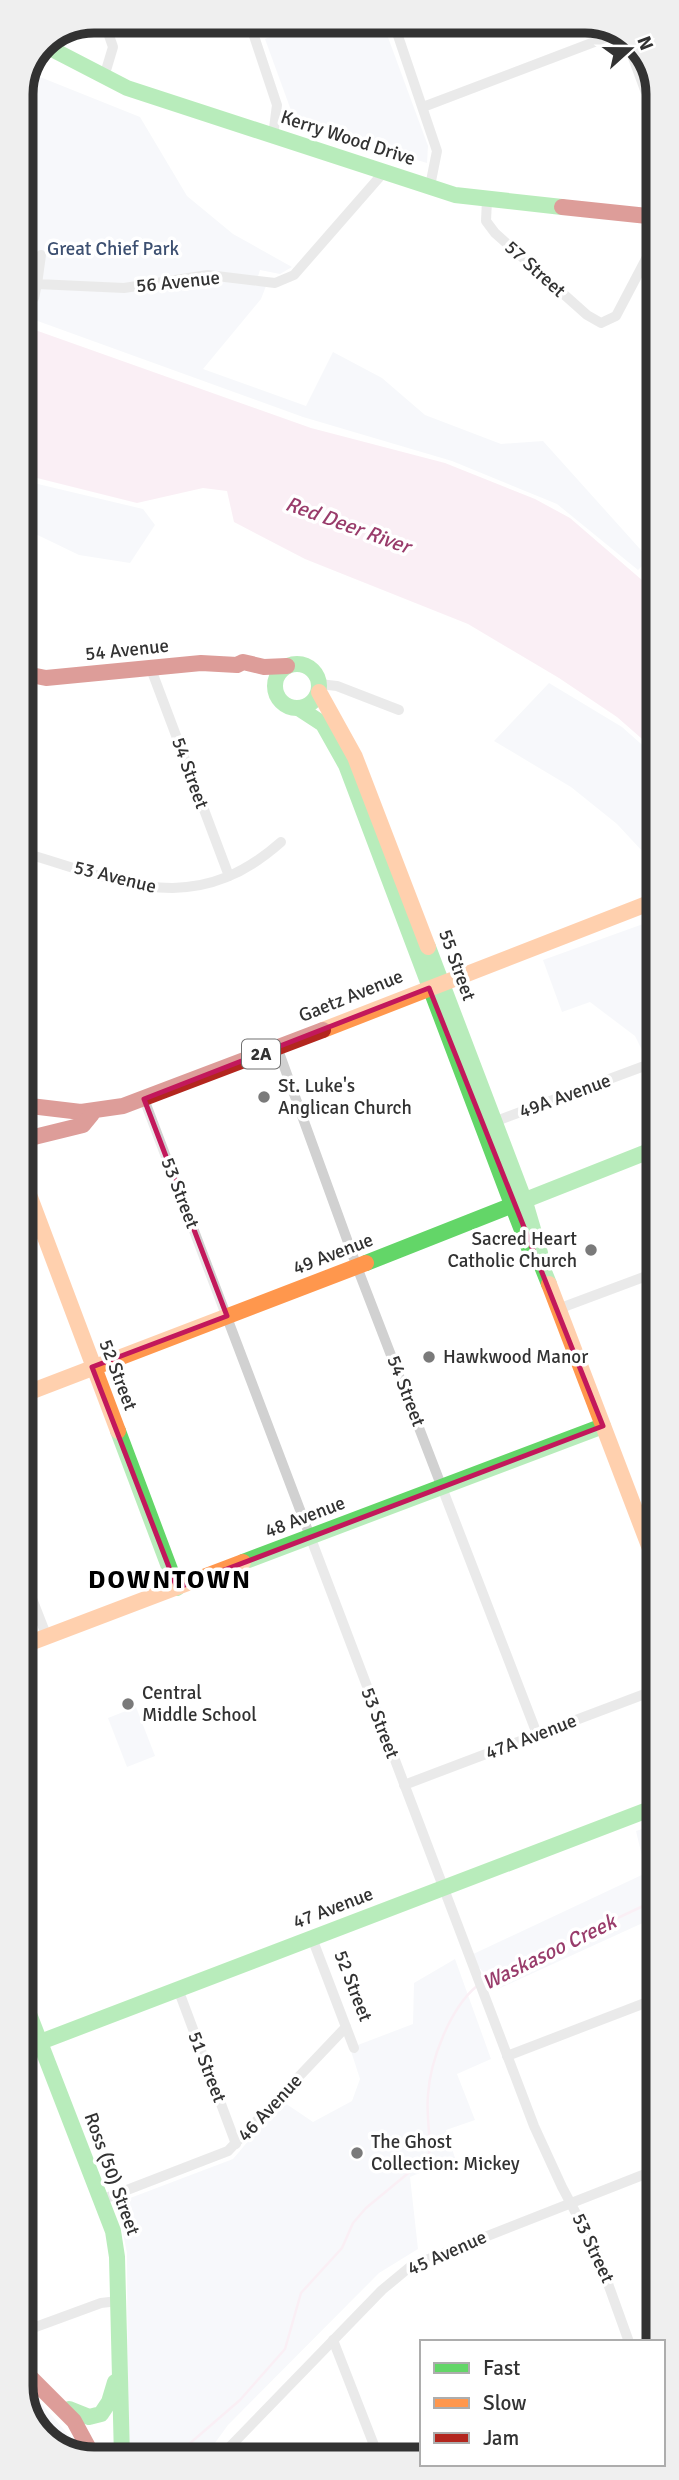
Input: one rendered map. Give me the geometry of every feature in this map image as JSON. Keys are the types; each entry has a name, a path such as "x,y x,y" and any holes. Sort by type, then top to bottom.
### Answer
{"street":[{"path":"104,77 113,47 108,33"},
{"path":"253,33 277,105 273,136"},
{"path":"397,33 438,155 430,186"},
{"path":"423,107 606,37"},
{"name":"Kerry Wood Drive","path":"53,50 127,88 460,197 646,215"},
{"path":"632,56 646,92"},
{"name":"56 Avenue","path":"37,284 124,288 208,275 282,282 294,275 384,172"},
{"name":"57 Street","path":"486,200 485,218 491,229 587,315 604,324 616,316 646,259"},
{"path":"34,298 41,255"},
{"name":"54 Avenue","path":"33,676 46,678 201,663 237,666 243,662 264,667 286,666"},
{"path":"295,664 309,667 319,688 312,703 300,709 281,702 275,690 277,677 286,666 295,664"},
{"name":"54 Avenue","path":"237,666 242,671 258,676 275,690"},
{"name":"54 Street","path":"151,669 229,876"},
{"path":"319,688 337,686 400,710"},
{"name":"55 Street","path":"319,688 355,757 435,985"},
{"name":"55 Street","path":"300,709 318,718 340,750 435,985 519,1205 531,1254 539,1259 646,1538"},
{"name":"53 Avenue","path":"33,855 156,889 193,888 229,876 261,859 281,842"},
{"name":"Gaetz Avenue","path":"33,1137 83,1125 92,1114 144,1099 646,905"},
{"name":"54 Street","path":"277,1047 357,1267 537,1734"},
{"name":"49A Avenue","path":"488,1124 646,1065"},
{"name":"53 Street","path":"144,1099 507,2056 544,2150 602,2263 628,2340"},
{"name":"2A","path":"33,1107 92,1114"},
{"name":"49 Avenue","path":"33,1391 519,1205 646,1153"},
{"name":"52 Street","path":"33,1206 177,1588"},
{"path":"558,1309 646,1276"},
{"name":"48 Avenue","path":"33,1642 603,1426"},
{"path":"33,1601 47,1637"},
{"name":"47A Avenue","path":"404,1786 646,1693"},
{"name":"47 Avenue","path":"33,2045 646,1811"},
{"name":"52 Street","path":"312,1938 354,2048"},
{"name":"51 Street","path":"178,1989 236,2144"},
{"path":"507,2056 646,2003"},
{"name":"Ross (50) Street","path":"33,2024 102,2200 116,2245 122,2447"},
{"name":"46 Avenue","path":"102,2200 223,2154 236,2144 346,2027"},
{"name":"45 Avenue","path":"230,2447 390,2281 411,2266 646,2174"},
{"path":"33,2328 101,2302 118,2301"},
{"path":"333,2340 375,2447"},
{"path":"57,2402 85,2418 101,2415 110,2402 121,2359"},
{"path":"33,2379 80,2429 89,2447"}],"highlighted area":[{"path":"429,988 603,1426 177,1588 92,1367 227,1316 144,1099"}],"green space":[{"path":"280,33 386,33 428,146 427,163 296,124 265,39"},
{"name":"Great Chief Park","path":"36,76 140,117 187,196 233,234 292,267 280,274 260,270 255,286 266,286 261,299 203,369 306,406 333,352 382,378 425,415 501,444 543,441 646,556 646,562 638,570 557,504 452,461 303,417 33,319 33,94"},
{"path":"33,483 143,509 155,525 130,563 79,555 33,533"},
{"path":"549,683 622,727 646,748 646,855 617,824 571,787 494,741"},
{"path":"646,923 646,1058 635,1036 590,1002 562,1012 543,960"},
{"path":"136,1707 155,1756 127,1767 108,1718"},
{"path":"646,1828 646,1873 636,1831"},
{"path":"646,1873 646,1921 498,1989 469,1956"},
{"path":"455,1959 491,2059 457,2074 475,2120 446,2130 455,2158 410,2177 418,2249 379,2273 228,2425 212,2447 128,2447 127,2253 117,2203 233,2159 282,2101 313,2122 352,2101 360,2079 350,2048 413,2024 414,1983"},
{"path":"34,2395 77,2444 48,2426 41,2416"}],"water":[{"name":"Red Deer River","path":"33,329 311,428 445,463 535,499 570,518 646,584 646,742 617,717 559,678 468,624 305,559 234,522 227,491 203,488 137,503 33,477"}],"waterway":[{"name":"Waskasoo Creek","path":"482,1982 646,1905"},
{"name":"Waskasoo Creek","path":"186,2447 240,2400 285,2349 301,2293 342,2248 353,2223 366,2208 429,2156 428,2103 437,2051 450,2021 477,1986"}],"traffic: fast":[{"path":"53,50 127,88 455,195 562,207"},
{"path":"297,664 306,665 313,670 318,677 319,686 318,695 313,702 306,707 297,708 288,707 281,702 276,695 275,686 276,677 281,670 288,665 297,664"},
{"path":"300,709 323,724 346,765 513,1207 531,1253 539,1259 549,1284"},
{"path":"428,947 525,1202 540,1253"},
{"path":"366,1263 646,1152"},
{"path":"243,1562 603,1426"},
{"path":"118,1431 177,1588"},
{"path":"33,2045 646,1811"},
{"path":"33,2024 113,2231 117,2257 122,2447"},
{"path":"69,2409 89,2417 101,2414 109,2402 115,2382"}],"traffic: slow":[{"path":"319,692 355,757 428,947"},
{"path":"323,1030 646,904"},
{"path":"33,1205 118,1431"},
{"path":"33,1391 366,1263"},
{"path":"549,1284 646,1538"},
{"path":"33,1642 243,1562"}],"traffic: jam":[{"path":"562,207 646,216"},
{"path":"33,675 46,678 201,663 237,665 243,662 264,667 287,666"},
{"path":"33,1106 81,1112 123,1106 323,1030"},
{"path":"33,1137 83,1125 92,1114"},
{"path":"33,2380 74,2421 88,2447"}],"place":[{"name":"St. Luke's Anglican Church","path":"264,1097"},
{"name":"Sacred Heart Catholic Church","path":"591,1250"},
{"name":"Hawkwood Manor","path":"429,1357"},
{"name":"Central Middle School","path":"128,1704"},
{"name":"The Ghost Collection: Mickey","path":"357,2153"}],"district":[{"name":"DOWNTOWN","path":"170,1580"}]}
